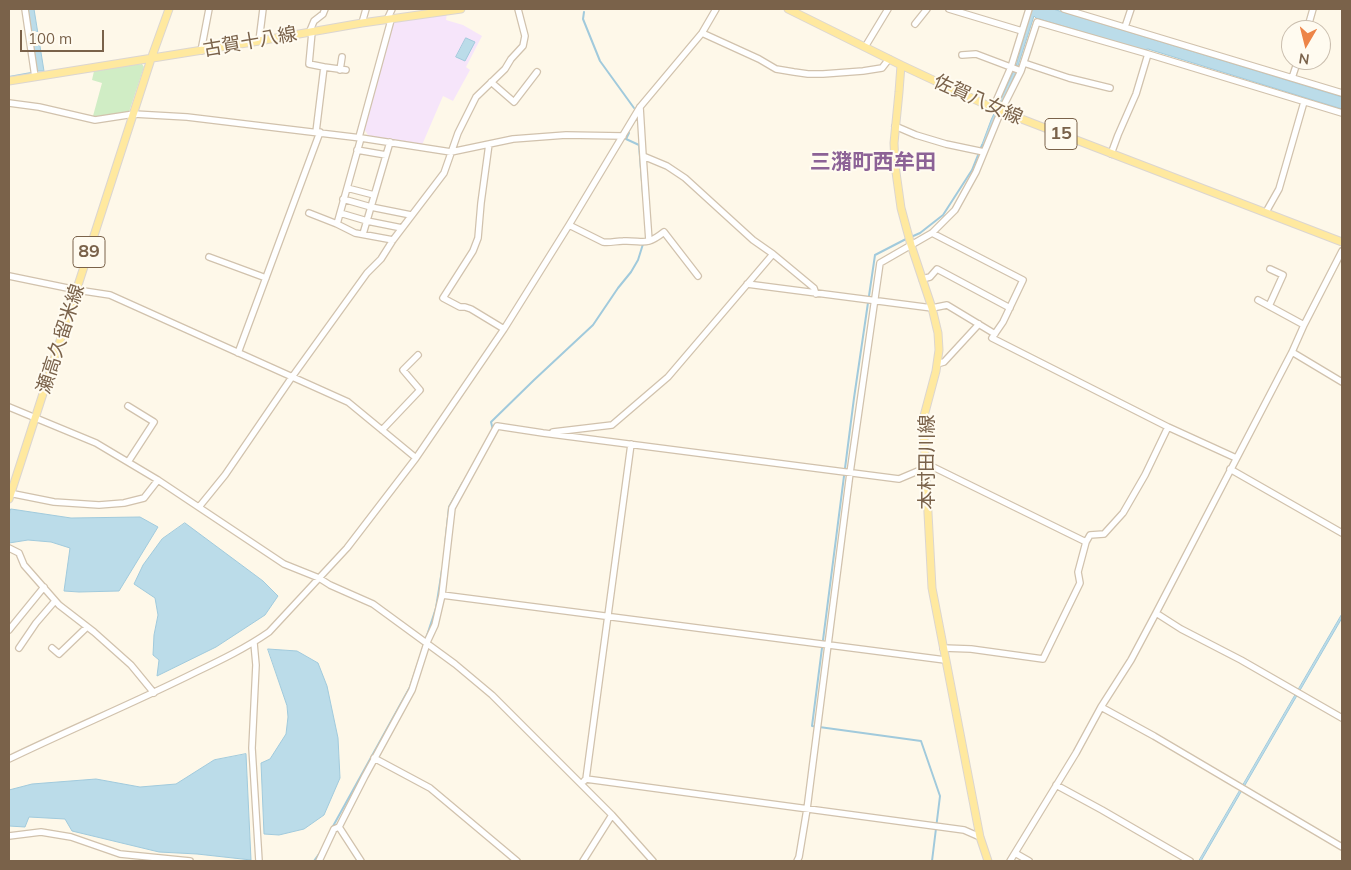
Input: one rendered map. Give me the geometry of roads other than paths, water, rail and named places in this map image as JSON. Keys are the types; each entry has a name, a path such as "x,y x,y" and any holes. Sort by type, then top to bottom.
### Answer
{"main road":[{"name":"瀬高久留米線","path":"11,496 151,59 169,9"},
{"name":"古賀十八線","path":"9,81 461,9"},
{"name":"佐賀八女線","path":"788,9 900,65 997,110 1342,242"},
{"name":"本村田川線","path":"900,65 894,143 901,208 938,332 939,350 937,364 924,416 932,588 980,837 988,861"}],"street":[{"path":"25,9 35,76"},
{"path":"201,51 209,9"},
{"path":"259,42 263,9"},
{"path":"325,9 323,14 314,21 310,32 309,64 343,70 342,57"},
{"path":"362,24 366,9"},
{"path":"337,224 392,9"},
{"path":"199,507 225,475 367,273 381,259 393,240 444,173 458,133 476,97 505,68 522,46 525,36 518,9"},
{"path":"9,759 71,729 154,693 254,643 269,632 347,548 416,458 504,329 569,226 640,107 702,33 716,9"},
{"path":"865,47 888,9"},
{"path":"915,24 927,9"},
{"path":"949,9 1022,31"},
{"path":"797,861 806,809 850,473 880,263 932,233 955,210 976,172 984,152 1029,9"},
{"path":"1064,9 1342,93"},
{"path":"1125,28 1130,9"},
{"path":"997,110 1021,72 1037,22 1342,114"},
{"path":"702,33 759,58 776,69 808,74 882,68 889,59"},
{"path":"962,55 976,54 1021,72"},
{"path":"1111,154 1136,94 1148,54"},
{"path":"1024,63 1069,78 1110,88"},
{"path":"238,353 318,132 324,67"},
{"path":"1292,78 1295,70"},
{"path":"491,82 514,102 537,72"},
{"path":"1266,212 1278,190 1304,102"},
{"path":"9,103 38,107 95,120 134,114 187,117 318,132 451,152 513,139 566,135 623,136"},
{"path":"640,107 650,241"},
{"path":"895,126 946,144 984,152"},
{"path":"363,234 390,142"},
{"path":"489,144 482,189 478,238 473,251 443,298 460,307 471,309 504,329"},
{"path":"357,150 386,155"},
{"path":"643,156 667,166 685,178 753,240 814,288 816,294"},
{"path":"347,188 374,195"},
{"path":"344,199 371,207 412,215"},
{"path":"309,213 355,233 393,240"},
{"path":"340,213 366,221 402,228"},
{"path":"569,226 603,242 630,240 641,243 654,240 664,232 698,276"},
{"path":"932,233 1023,280 1003,322 992,338 1168,428 1236,458"},
{"path":"1010,861 1131,660 1292,352 1342,251"},
{"path":"543,433 612,425 668,377 773,254"},
{"path":"209,257 266,278"},
{"path":"922,279 930,277 937,269 1010,308"},
{"path":"1270,269 1283,275 1270,306"},
{"path":"9,276 110,295 348,402 416,458"},
{"path":"747,284 932,308 947,305 995,334"},
{"path":"1258,300 1304,325"},
{"path":"937,364 944,362 978,324"},
{"path":"1292,352 1342,382"},
{"path":"382,430 420,390 403,370 418,355"},
{"path":"128,406 154,422 128,462"},
{"path":"9,407 96,443 158,480 284,564 319,578 330,585 373,604 428,644 492,695 612,815 653,861"},
{"path":"319,861 334,829 339,827 374,758 412,690 435,625 442,595 452,508 497,426 899,479 925,466 1086,542"},
{"path":"943,648 971,649 1043,659 1080,583 1078,572 1086,542 1090,535 1104,534 1123,514 1168,428"},
{"path":"581,784 586,779 631,444"},
{"path":"1230,469 1342,534"},
{"path":"11,496 54,502 124,503 144,498 158,480"},
{"path":"9,548 19,553 24,565 59,606 87,627 131,665 154,693"},
{"path":"9,630 44,587"},
{"path":"442,595 945,660"},
{"path":"19,648 36,623 55,601"},
{"path":"1156,613 1181,629 1241,660 1342,718"},
{"path":"52,648 59,654 87,627"},
{"path":"254,643 256,666 252,748 259,861"},
{"path":"1101,707 1154,736 1342,847"},
{"path":"374,758 430,788 516,861"},
{"path":"586,779 964,830 980,837"},
{"path":"1056,785 1190,861"},
{"path":"583,861 612,815"},
{"path":"339,827 361,861"},
{"path":"9,836 40,832 70,837 120,854 190,861"},
{"path":"1015,853 1028,861"}],"water":[{"path":"29,9 34,9 44,71 38,71"},
{"path":"1032,9 1053,9 1342,97 1342,109 1034,16 1016,72 983,148 981,147 991,120 1016,66"},
{"path":"466,38 475,42 465,61 456,57"},
{"path":"11,509 71,518 140,517 158,527 119,591 64,591 70,548 51,542 28,540 9,543 9,516"},
{"path":"185,523 263,581 278,596 265,615 216,647 157,676 159,660 153,655 158,615 155,598 134,584 143,565 162,539"},
{"path":"1342,614 1342,618 1201,861 1199,861"},
{"path":"268,649 297,651 318,663 327,686 338,738 340,778 324,815 304,829 279,835 264,834 261,763 270,759 286,734 288,717 287,706"},
{"path":"246,754 251,860 159,852 72,831 65,819 29,817 25,827 9,826 9,790 32,784 96,779 140,787 176,784 214,760"}],"waterway":[{"path":"584,12 583,19 600,61 634,108"},
{"path":"9,77 31,73"},
{"path":"629,133 626,139 639,145 643,194"},
{"path":"911,237 920,233 943,215 972,170 982,145"},
{"path":"906,239 875,255 854,398 812,726 921,741 940,796 932,861"},
{"path":"493,430 491,422 593,325 631,272 638,260 643,244"},
{"path":"445,545 449,507 463,482"},
{"path":"332,828 410,687 436,608 442,570"},
{"path":"314,861 319,854"}],"district":[{"name":"三潴町西牟田","path":"873,163"}]}
